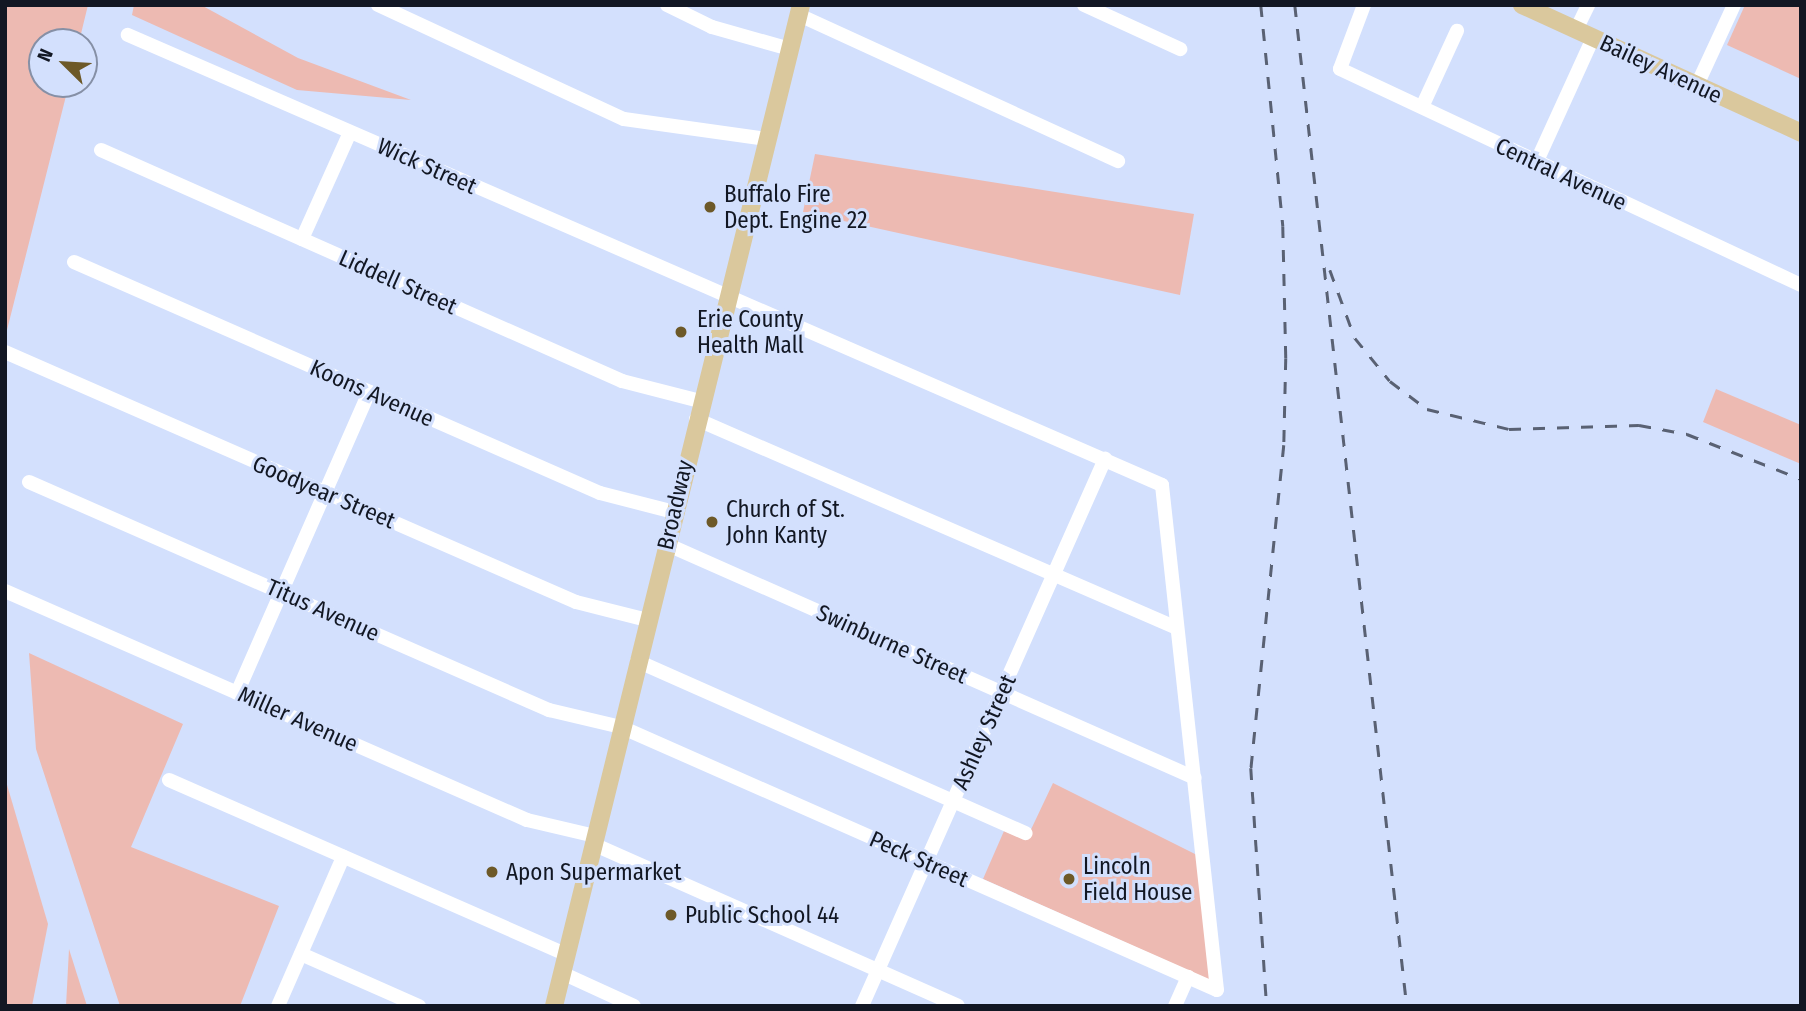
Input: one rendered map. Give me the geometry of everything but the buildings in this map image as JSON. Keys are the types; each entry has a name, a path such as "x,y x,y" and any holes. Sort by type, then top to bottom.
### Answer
{"main road":[{"name":"Bailey Avenue","path":"1522,5 1801,133"},
{"name":"Broadway","path":"555,1006 727,290 800,10"}],"street":[{"path":"378,5 624,119 767,139"},
{"path":"667,5 712,27 790,49"},
{"path":"1084,5 1180,49"},
{"name":"Central Avenue","path":"1364,5 1344,50 1340,69 1801,285"},
{"path":"1536,163 1585,34 1588,5"},
{"path":"1697,85 1734,5"},
{"path":"800,10 1118,161"},
{"path":"1422,107 1457,31"},
{"name":"Wick Street","path":"128,35 651,265 727,290 1163,485 1177,628"},
{"path":"302,239 350,132"},
{"name":"Liddell Street","path":"101,150 622,381 700,401"},
{"name":"Koons Avenue","path":"74,262 600,494 674,512"},
{"name":"Goodyear Street","path":"5,352 576,602 647,620"},
{"path":"237,692 369,392"},
{"path":"696,419 1177,628 1195,778"},
{"name":"Ashley Street","path":"862,1006 1104,458"},
{"name":"Titus Avenue","path":"29,482 549,710 621,727"},
{"name":"Swinburne Street","path":"666,544 1195,778"},
{"name":"Miller Avenue","path":"5,591 527,820 594,840 958,1006"},
{"path":"637,661 1026,833"},
{"name":"Peck Street","path":"621,727 1217,990 1195,778"},
{"path":"169,780 566,954"},
{"path":"278,1006 343,857"},
{"path":"301,954 419,1006"},
{"path":"562,973 634,1006"},
{"path":"1175,1006 1188,978"}],"shaded area":[{"path":"5,5 88,5 82,28 28,28 28,98 65,98 5,338"},
{"path":"134,5 201,5 298,58 411,100 297,90 132,15"},
{"path":"1745,5 1801,5 1801,79 1727,45"},
{"path":"815,154 1194,214 1180,295 803,212"},
{"path":"1716,389 1801,425 1801,464 1703,422"},
{"path":"29,653 183,724 131,847 279,906 240,1006 120,1006 36,749"},
{"path":"5,778 48,924 32,1006 5,1006"},
{"path":"1053,783 1197,855 1212,981 983,879 1004,831 1026,840"},
{"path":"69,949 87,1006 66,1006"}],"railway":[{"path":"1261,5 1283,226 1286,358 1284,445 1251,768 1267,1006"},
{"path":"1295,5 1407,1006"},
{"path":"1330,270 1355,338 1390,381 1427,409 1509,429 1639,425 1687,434 1801,479"}],"place":[{"name":"Buffalo Fire Dept. Engine 22","path":"710,207"},
{"name":"Erie County Health Mall","path":"681,332"},
{"name":"Church of St. John Kanty","path":"712,522"},
{"name":"Apon Supermarket","path":"492,872"},
{"name":"Lincoln Field House","path":"1069,879"},
{"name":"Public School 44","path":"671,915"}]}
